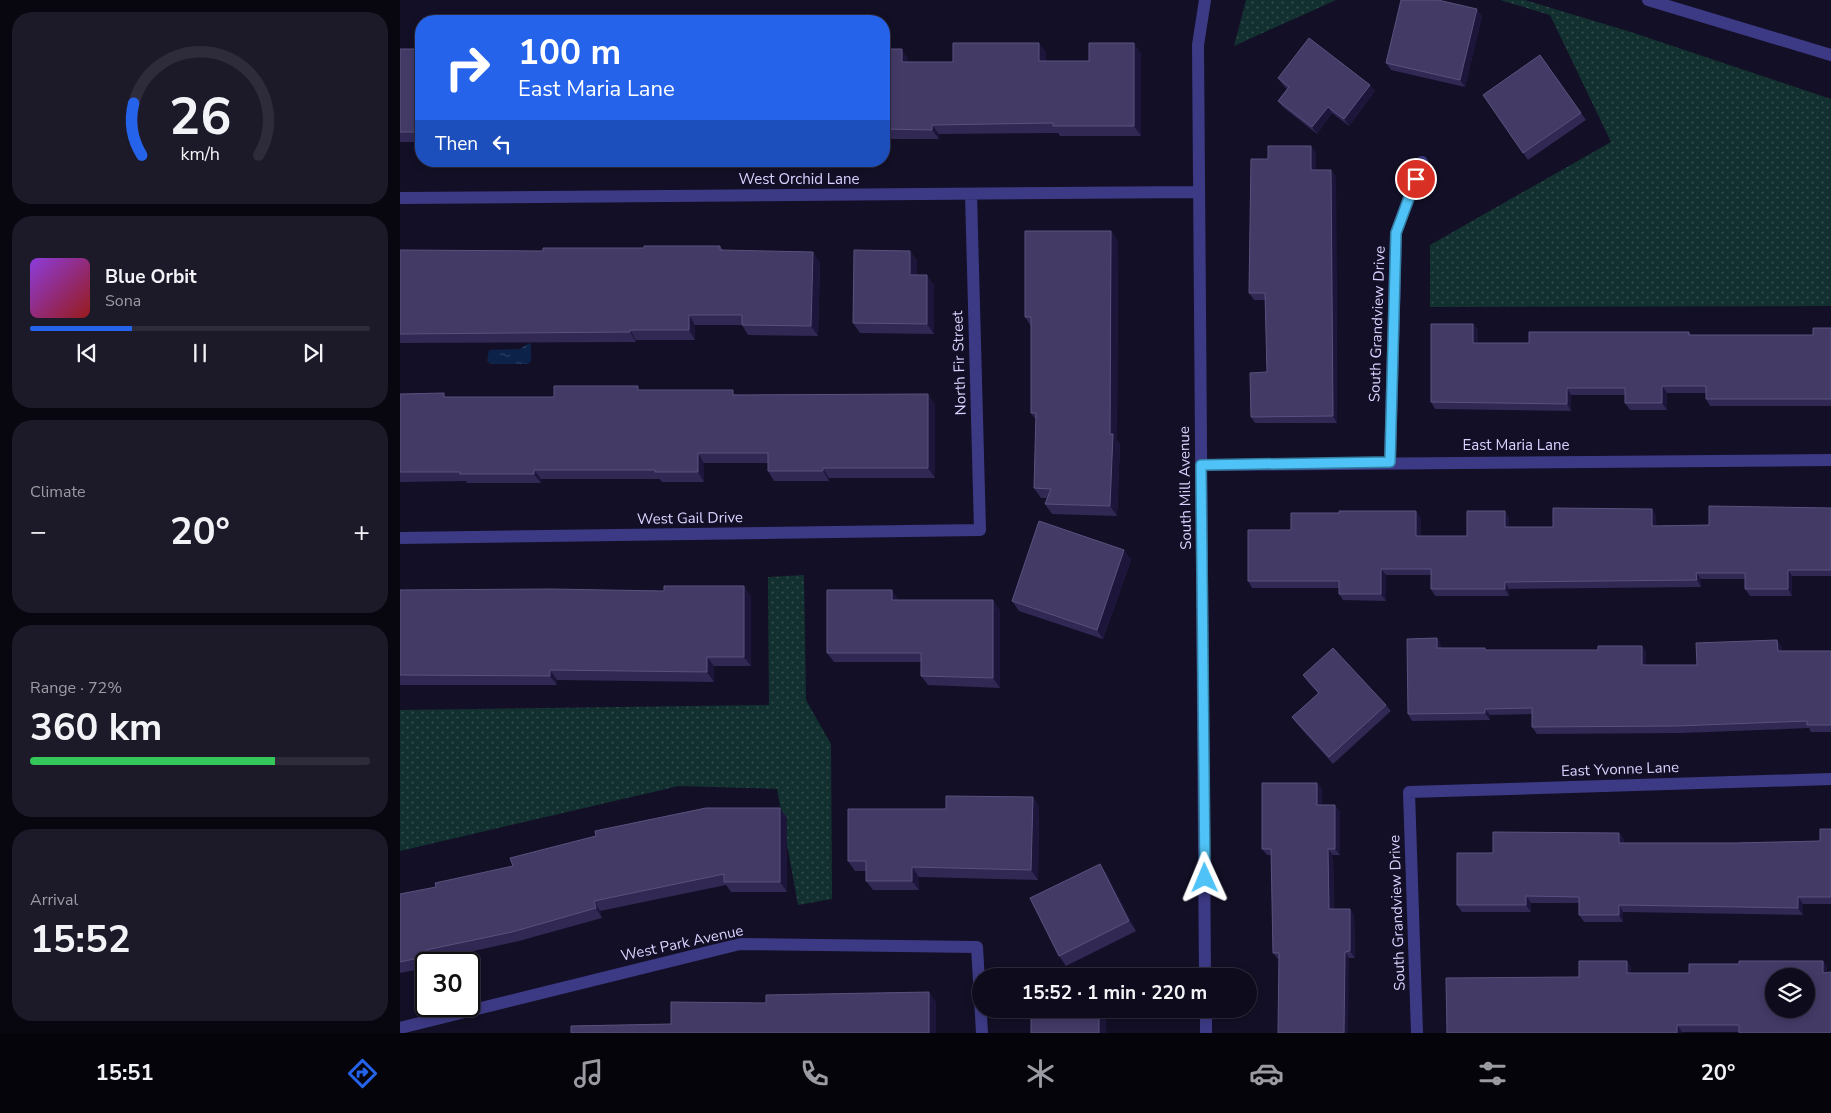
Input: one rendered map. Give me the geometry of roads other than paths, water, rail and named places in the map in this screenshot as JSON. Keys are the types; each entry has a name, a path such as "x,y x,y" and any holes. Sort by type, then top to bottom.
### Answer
{"street":[{"name":"South Mill Avenue","path":"1205,0 1198,45 1205,968"},
{"path":"1648,0 1831,56"},
{"name":"South Grandview Drive","path":"1390,462 1396,233 1422,162"},
{"name":"West Orchid Lane","path":"400,198 1198,192"},
{"name":"North Fir Street","path":"971,194 980,530"},
{"name":"East Maria Lane","path":"1201,465 1831,460"},
{"name":"West Gail Drive","path":"400,538 980,530"},
{"name":"East Yvonne Lane","path":"1409,792 1831,778"},
{"name":"South Grandview Drive","path":"1409,792 1417,1033"},
{"name":"West Park Avenue","path":"400,1028 740,944 977,947 982,1033"},
{"path":"1206,1018 1206,1033"}],"water":[{"path":"529,343 531,345 531,361 528,364 491,364 487,361 489,350 520,349"}]}
